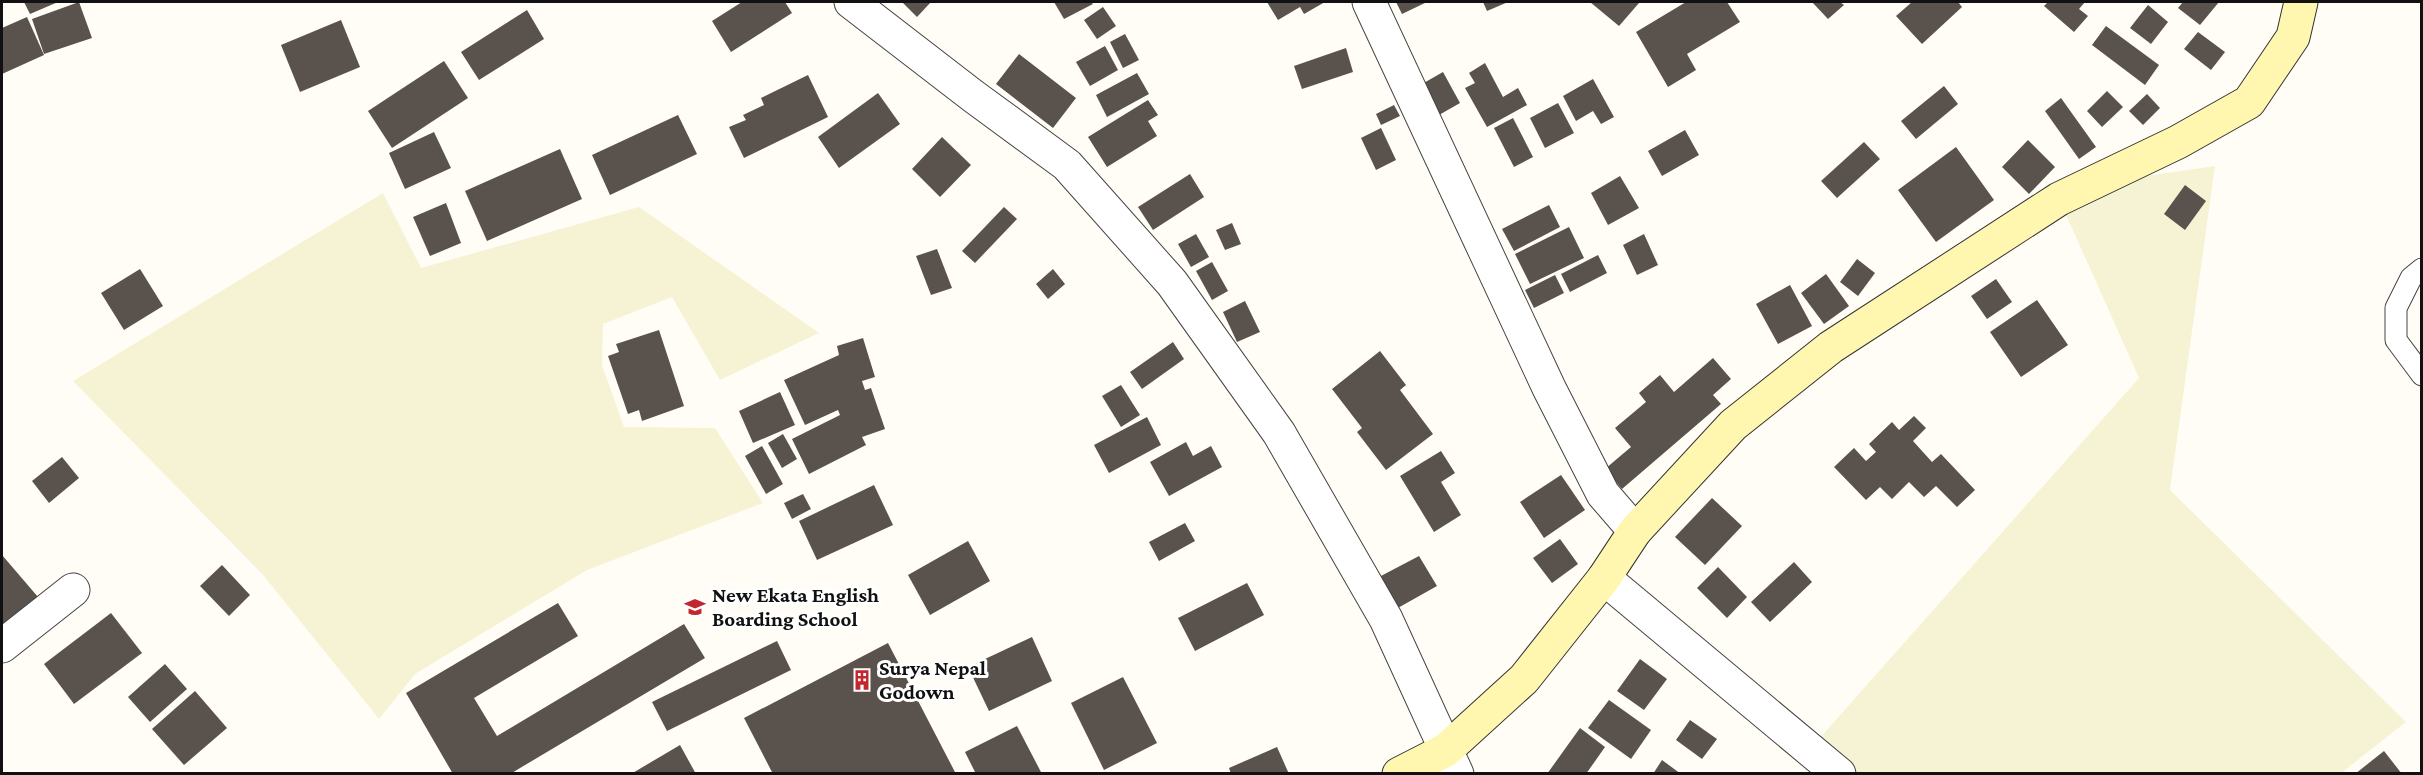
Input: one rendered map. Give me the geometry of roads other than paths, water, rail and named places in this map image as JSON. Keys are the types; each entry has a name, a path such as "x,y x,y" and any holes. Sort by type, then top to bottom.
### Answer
{"main road":[{"path":"1400,774 1451,762 1524,680 1604,578 1635,531 1733,425 1831,346 2059,199 2178,142 2249,102 2293,37 2301,2"}],"street":[{"path":"851,2 1067,165 1172,283 1279,433 1386,619 1451,762"},
{"path":"1369,2 1549,388 1603,494 1635,531"},
{"path":"1604,578 1839,774"},
{"path":"2,646 73,590"}],"lane":[{"path":"2421,269 2411,278 2396,308 2396,340 2421,375"}],"place":[{"name":"New Ekata English Boarding School","path":"695,607"},
{"name":"Surya Nepal Godown","path":"862,680"}]}
